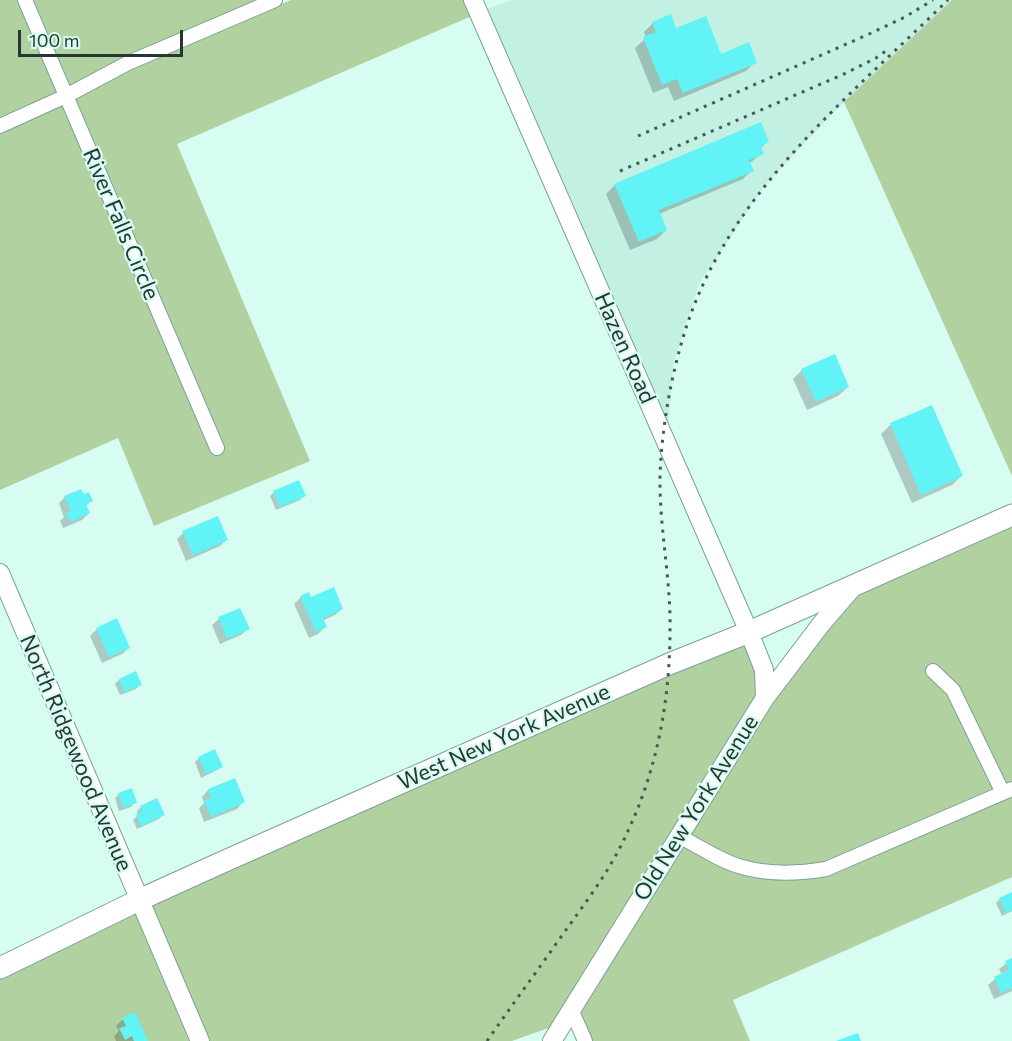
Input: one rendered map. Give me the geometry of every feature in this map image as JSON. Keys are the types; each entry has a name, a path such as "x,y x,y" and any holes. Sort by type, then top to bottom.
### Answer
{"main road":[{"name":"West New York Avenue","path":"0,968 139,900 669,664 749,632 1012,515"}],"street":[{"name":"River Falls Circle","path":"25,0 217,448"},
{"path":"0,126 66,96 128,63 275,0"},
{"name":"Hazen Road","path":"473,0 749,632 764,670 765,698"},
{"name":"North Ridgewood Avenue","path":"0,573 200,1041"},
{"name":"Old New York Avenue","path":"552,1041 765,698 854,585"},
{"path":"679,836 740,867 796,875 826,869 1007,791 953,690 933,671"},
{"path":"572,1009 585,1041"}],"shaded area":[{"path":"0,0 19,0 58,92 0,119"},
{"path":"31,0 258,0 68,87"},
{"path":"291,0 467,0 474,15 177,144 310,461 154,526 118,438 0,490 0,134 63,104 214,456 224,452 73,99 131,68"},
{"path":"511,0 952,0 844,102 765,185 699,284 673,365 668,431 485,10"},
{"path":"952,0 1012,0 1012,476 844,102"},
{"path":"1012,522 1012,877 733,1000 750,1041 592,1041 578,1010 768,705 857,591"},
{"path":"746,640 759,672 759,695 554,1026 512,1041 206,1041 147,903"},
{"path":"136,908 194,1041 0,1041 0,977"}],"building":[{"path":"671,14 676,28 706,16 721,54 749,42 757,63 683,93 677,79 662,85 643,37 656,32 652,22"},
{"path":"761,122 769,142 761,146 764,154 749,160 754,171 659,210 667,230 639,242 614,184"},
{"path":"835,354 849,387 816,402 801,369"},
{"path":"932,405 963,476 921,495 890,423"},
{"path":"299,480 306,496 280,507 273,491"},
{"path":"81,489 84,494 89,492 93,501 86,504 90,513 70,522 66,513 71,511 64,496"},
{"path":"218,516 228,540 193,555 182,531"},
{"path":"334,587 343,609 323,618 327,627 316,632 300,596 309,592 311,597"},
{"path":"240,608 250,629 227,639 218,617"},
{"path":"117,618 130,648 109,657 96,628"},
{"path":"136,671 142,685 124,692 119,679"},
{"path":"215,749 223,767 206,774 198,757"},
{"path":"235,778 245,802 211,817 204,800 211,798 208,789"},
{"path":"132,788 137,803 123,808 118,793"},
{"path":"157,798 165,815 141,826 136,814 143,811 140,806"},
{"path":"1012,892 1012,910 1006,913 999,898"},
{"path":"1012,958 1012,988 1001,993 994,977 1009,970 1005,961"},
{"path":"135,1012 148,1041 134,1041 132,1036 125,1040 119,1028 126,1026 122,1018"},
{"path":"858,1033 861,1041 836,1041"}],"railway":[{"path":"638,136 867,35 905,17 933,0"},
{"path":"487,1041 606,872 627,833 654,760 668,682 669,656 669,592 660,494 665,419 686,328 706,279 732,233 762,190 796,149 833,110 948,0"},
{"path":"620,171 844,74 876,58 890,48"}]}
